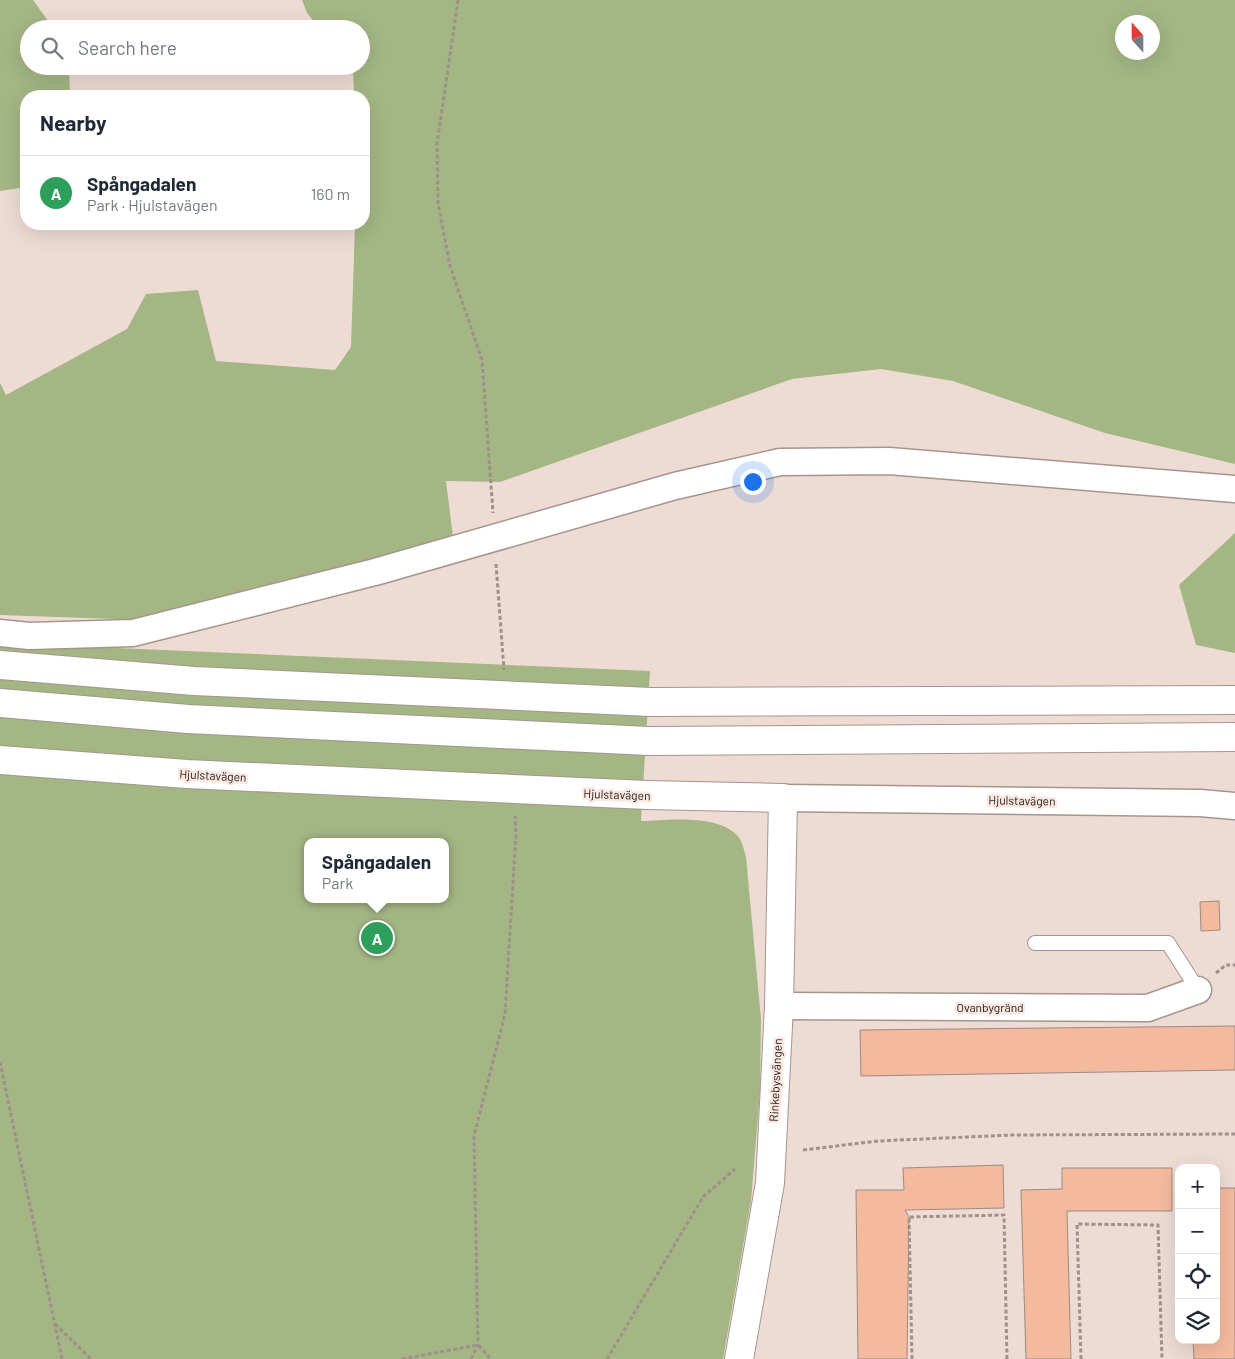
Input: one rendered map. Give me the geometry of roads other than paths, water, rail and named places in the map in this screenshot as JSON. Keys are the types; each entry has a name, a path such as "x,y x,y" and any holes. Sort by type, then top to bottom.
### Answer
{"main road":[{"path":"0,665 194,681 651,702 1235,700"},
{"path":"0,703 188,719 649,741 1235,736"},
{"name":"Hjulstavägen","path":"0,760 187,774 646,795 783,798"},
{"name":"Rinkebysvängen","path":"739,1359 770,1183 779,1006 783,798"}],"street":[{"path":"0,634 29,636 133,632 375,572 676,486 780,462 888,461 1235,490"},
{"name":"Hjulstavägen","path":"783,798 1200,803 1235,806"},
{"name":"Ovanbygränd","path":"779,1006 1148,1008 1198,990"}],"lane":[{"path":"1035,943 1168,943 1198,990"}],"place":[{"name":"Spångadalen","path":"377,938"}]}
